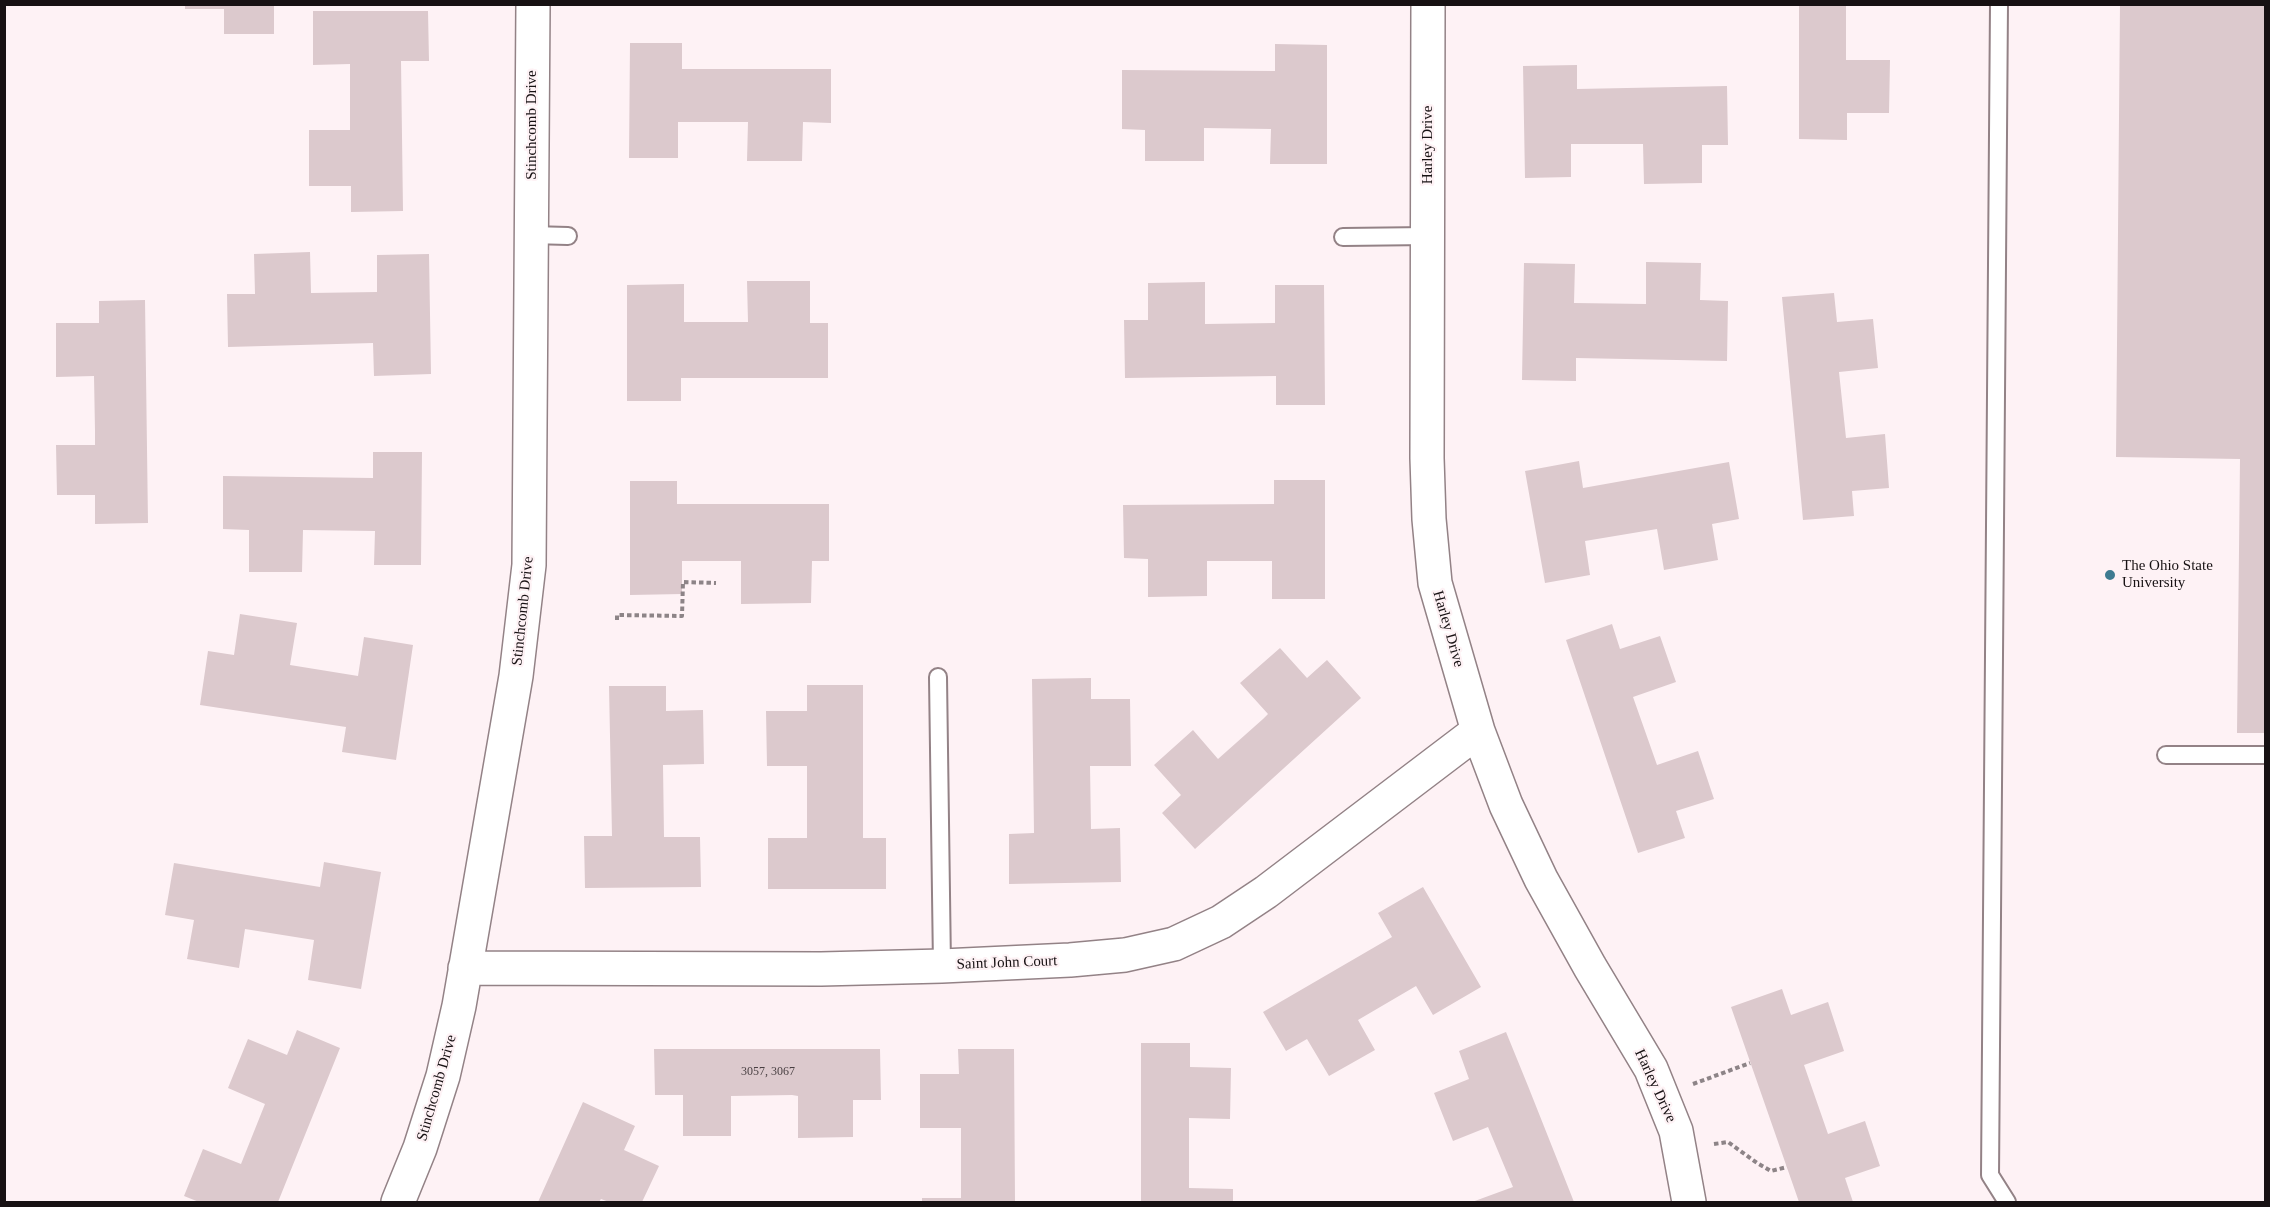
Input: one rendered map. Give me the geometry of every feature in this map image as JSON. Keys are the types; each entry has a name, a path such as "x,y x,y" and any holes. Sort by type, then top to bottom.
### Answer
{"street":[{"name":"Stinchcomb Drive","path":"399,1203 420,1148 443,1076 459,1006 516,676 529,565 533,4"},
{"name":"Harley Drive","path":"1428,4 1427,458 1429,519 1435,583 1478,731 1506,805 1541,879 1651,1069 1676,1131 1689,1203"},
{"name":"Saint John Court","path":"465,968 821,969 942,966 1125,955 1174,944 1221,922 1266,892 1478,731"}],"lane":[{"path":"1999,4 1990,1174 2007,1203"},
{"path":"531,235 568,236"},
{"path":"1343,237 1428,236"},
{"path":"938,677 942,966"},
{"path":"2166,755 2265,755"}],"path":[{"path":"617,620 617,615 682,616 682,582 716,583"},
{"path":"1693,1084 1750,1063"},
{"path":"1714,1144 1728,1142 1772,1171 1787,1167"}],"building":[{"path":"185,4 274,4 274,34 224,34 224,9 185,9"},
{"path":"1799,4 1846,4 1846,60 1890,60 1889,113 1847,113 1847,140 1799,139"},
{"path":"2120,4 2266,4 2266,733 2237,733 2240,459 2116,457"},
{"path":"313,11 428,11 429,61 401,61 403,211 351,212 351,186 309,186 309,130 350,130 350,64 313,65"},
{"path":"630,43 682,43 682,69 831,69 831,123 803,122 802,161 747,161 748,122 678,122 678,158 629,158"},
{"path":"1275,44 1327,45 1327,164 1270,164 1271,129 1204,128 1204,161 1145,161 1145,130 1122,129 1122,70 1275,71"},
{"path":"1577,65 1577,89 1727,86 1728,145 1702,145 1702,183 1644,184 1643,144 1571,144 1571,177 1525,178 1523,66"},
{"path":"310,252 311,293 377,292 377,255 429,254 431,374 374,376 373,343 228,347 227,294 255,294 254,254"},
{"path":"1646,262 1701,263 1700,300 1728,301 1727,361 1576,358 1576,381 1522,380 1524,263 1575,264 1574,303 1646,304"},
{"path":"747,281 810,281 810,323 828,323 828,378 681,378 681,401 627,401 627,285 684,284 684,322 748,322"},
{"path":"1205,282 1205,324 1275,323 1275,285 1324,285 1325,405 1276,405 1276,376 1125,378 1124,320 1148,320 1148,283"},
{"path":"1834,293 1837,322 1873,319 1878,368 1839,372 1846,438 1885,434 1889,488 1852,491 1854,516 1803,520 1782,297"},
{"path":"145,300 148,523 95,524 95,495 57,495 56,445 95,445 95,431 94,376 56,377 56,323 99,323 99,301"},
{"path":"373,452 422,452 421,565 374,565 375,531 303,530 302,572 249,572 249,530 223,529 223,476 373,478"},
{"path":"1579,461 1583,488 1729,462 1739,519 1712,524 1718,560 1664,570 1657,529 1585,541 1590,575 1545,583 1525,471"},
{"path":"1274,480 1325,480 1325,599 1272,599 1272,561 1207,561 1207,596 1148,597 1148,559 1124,558 1123,505 1274,504"},
{"path":"630,481 677,481 677,504 829,504 829,561 812,561 811,603 741,604 741,561 682,561 682,594 630,595"},
{"path":"240,614 297,623 290,665 358,676 364,637 413,645 396,760 342,752 346,727 200,705 208,651 234,655"},
{"path":"1612,624 1620,649 1660,636 1676,682 1633,697 1657,765 1698,751 1714,799 1676,811 1685,838 1638,853 1566,640"},
{"path":"1280,648 1307,678 1327,660 1361,698 1195,849 1162,813 1181,795 1154,765 1193,730 1218,759 1263,719 1268,714 1240,683"},
{"path":"1091,678 1091,699 1130,699 1131,766 1090,766 1091,829 1120,828 1121,882 1009,884 1009,834 1034,833 1032,679"},
{"path":"807,685 863,685 863,838 886,838 886,889 768,889 768,838 807,838 807,766 767,766 766,711 807,711"},
{"path":"609,686 666,686 666,711 703,710 704,764 663,765 664,837 700,837 701,887 585,888 584,836 612,836"},
{"path":"324,862 381,872 361,989 308,980 314,940 245,929 239,968 187,959 194,920 165,915 174,863 320,887"},
{"path":"1423,887 1481,987 1433,1015 1416,986 1358,1020 1375,1050 1329,1076 1307,1039 1286,1051 1263,1012 1392,937 1378,913"},
{"path":"1782,989 1791,1015 1828,1002 1844,1051 1804,1065 1828,1134 1865,1121 1880,1166 1845,1178 1853,1202 1799,1202 1731,1007"},
{"path":"297,1030 340,1048 278,1202 199,1202 184,1196 203,1149 241,1164 265,1104 228,1088 248,1039 287,1055"},
{"path":"1506,1032 1574,1202 1472,1202 1513,1187 1488,1127 1453,1141 1434,1093 1469,1079 1459,1051"},
{"path":"1141,1043 1190,1043 1190,1067 1231,1068 1230,1119 1189,1118 1189,1188 1233,1189 1233,1202 1141,1202"},
{"path":"654,1049 880,1049 881,1100 853,1100 853,1137 798,1138 798,1096 792,1095 731,1096 731,1136 683,1136 683,1095 655,1095"},
{"path":"958,1049 1014,1049 1015,1202 922,1202 922,1198 961,1198 961,1128 920,1128 920,1074 959,1074"},
{"path":"583,1102 635,1126 624,1150 659,1166 642,1202 609,1202 601,1199 599,1202 538,1202"}],"place":[{"name":"The Ohio State University","path":"2110,575"}]}
